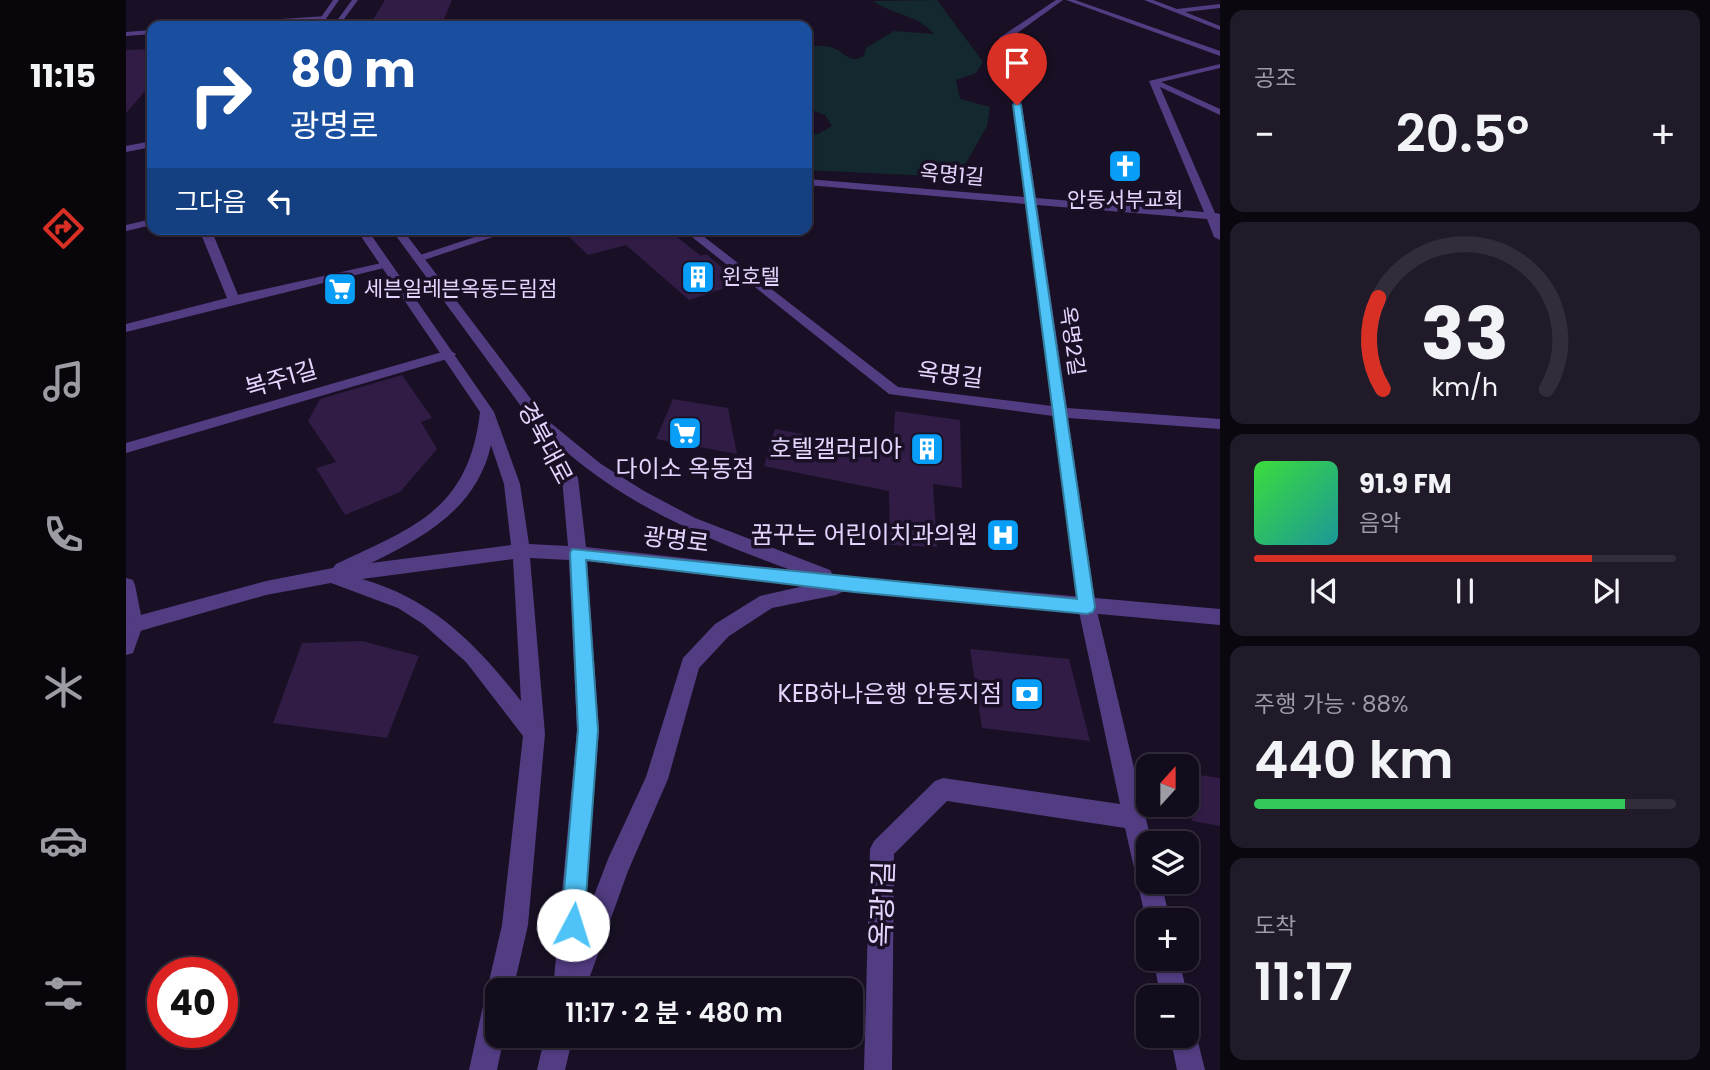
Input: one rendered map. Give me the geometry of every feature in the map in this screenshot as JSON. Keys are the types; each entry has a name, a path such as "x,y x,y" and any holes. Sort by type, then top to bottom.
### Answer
{"street":[{"path":"322,21 336,0"},
{"path":"340,21 355,0"},
{"path":"1002,40 1060,0"},
{"path":"1069,0 1220,54"},
{"path":"1147,0 1220,28"},
{"path":"1176,11 1220,6"},
{"path":"278,21 325,17"},
{"path":"126,34 147,32"},
{"path":"1153,81 1220,66"},
{"name":"옥명2길","path":"1014,81 1087,607"},
{"path":"1153,81 1220,112"},
{"path":"1153,81 1216,217 1220,237"},
{"path":"126,149 147,145"},
{"name":"옥명1길","path":"812,182 1216,217"},
{"path":"126,228 147,223"},
{"path":"207,235 234,300"},
{"name":"경북대로","path":"365,235 487,412 512,484 521,551 534,734 515,925 503,978"},
{"name":"경북대로","path":"400,235 538,418 570,478 578,553 588,730 567,978"},
{"path":"417,258 492,235"},
{"name":"옥명길","path":"695,235 894,391 1059,412 1220,424"},
{"path":"126,328 234,300 386,266"},
{"name":"복주1길","path":"126,448 449,354"},
{"path":"327,576 418,530 437,518 466,492 485,446 487,412"},
{"path":"538,418 610,478 654,505 729,541 854,585"},
{"name":"광명로","path":"129,626 266,589 327,576 521,551 578,553 854,585 1220,617"},
{"path":"327,576 369,586 436,619 466,646 534,734"},
{"path":"126,585 129,626 126,647"},
{"path":"576,978 617,868 657,779 690,664 722,630 767,601 854,585"},
{"path":"1087,607 1137,831"},
{"name":"옥광1길","path":"878,1070 882,849 908,823 943,789 1134,818"},
{"path":"483,1070 488,1048"},
{"path":"551,1070 556,1048"},
{"path":"1186,1048 1191,1070"}],"shaded area":[{"path":"937,0 983,62 976,73 956,80 960,99 990,107 987,126 966,163 932,176 812,170 812,135 832,126 825,115 812,110 812,46 831,47 854,59 864,56 866,48 894,31 934,34 914,19 873,1"}],"building":[{"path":"385,0 452,0 443,21 372,21"},
{"path":"147,49 147,89 126,113 126,50"},
{"path":"567,235 675,235 701,256 706,254 740,283 689,300 626,245 588,255"},
{"path":"402,375 432,418 421,422 437,449 400,492 345,515 316,468 336,462 308,421 320,399"},
{"path":"673,399 728,408 737,454 656,439"},
{"path":"895,411 960,420 962,488 933,484 937,547 890,545 889,491 764,466 775,429 893,451"},
{"path":"362,641 419,656 387,738 273,723 302,643"},
{"name":"KEB하나은행 안동지점","path":"970,649 1069,659 1090,741 982,728"},
{"path":"1199,775 1220,778 1220,826 1192,821 1191,817 1199,817"}],"place":[{"name":"안동서부교회","path":"1125,166"},
{"name":"윈호텔","path":"698,277"},
{"name":"세븐일레븐옥동드림점","path":"340,289"},
{"name":"다이소 옥동점","path":"685,433"},
{"name":"호텔갤러리아","path":"927,449"},
{"name":"꿈꾸는 어린이치과의원","path":"1003,535"},
{"name":"KEB하나은행 안동지점","path":"1027,694"}],"route":[{"path":"573,925 588,730 578,553 854,585 1087,607 1017,105"}]}
